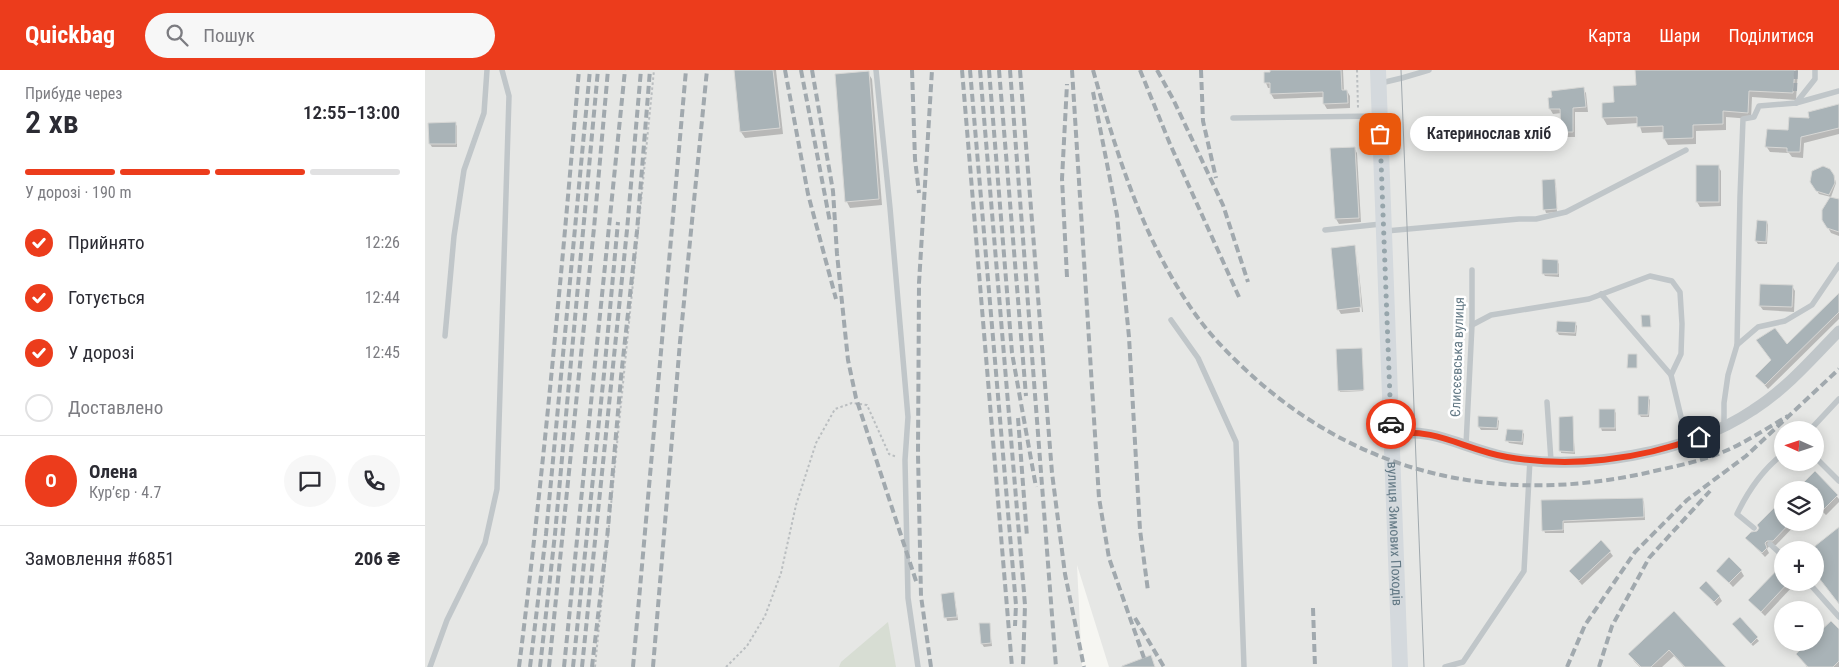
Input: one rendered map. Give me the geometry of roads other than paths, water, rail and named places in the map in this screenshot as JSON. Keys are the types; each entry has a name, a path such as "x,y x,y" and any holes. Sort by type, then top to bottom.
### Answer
{"main road":[{"name":"вулиця Зимових Походів","path":"1378,76 1400,667"}],"street":[{"path":"1392,434 1423,433 1506,457 1551,462 1592,461 1632,456 1687,442 1724,427 1753,410 1783,387 1838,333"}],"lane":[{"path":"445,336 454,236 464,170 484,113 487,70"},
{"path":"429,667 447,620 485,543 497,489 509,96 502,70"},
{"path":"876,70 895,256 908,417 905,460 908,598 919,667"},
{"path":"1378,76 1402,78 1429,70"},
{"path":"1796,103 1815,78 1815,70"},
{"path":"1724,427 1727,375 1737,345 1743,119 1755,117 1759,106 1796,103 1839,91"},
{"path":"1233,118 1380,116"},
{"path":"1325,230 1536,219 1566,212 1686,150"},
{"path":"1737,345 1758,327 1785,321 1812,305 1839,265"},
{"name":"Єлисєєвська вулиця","path":"1465,446 1472,325 1472,270"},
{"path":"1472,325 1491,315 1589,299 1651,276 1673,280 1680,292 1682,324 1681,354 1671,375"},
{"path":"1601,294 1671,375 1687,442"},
{"path":"1171,320 1198,358 1236,442 1243,667"},
{"path":"1819,421 1839,400"},
{"path":"1547,402 1551,462"},
{"path":"1445,667 1463,662 1524,571 1530,460"},
{"path":"1754,528 1737,514 1749,490 1774,464"},
{"path":"1824,466 1839,481"},
{"path":"1770,544 1774,548"},
{"path":"1816,591 1839,617"}],"tram line":[{"path":"1401,70 1424,667"}],"railway":[{"path":"519,667 537,518 579,70"},
{"path":"530,667 546,534 590,70"},
{"path":"540,667 555,534 598,70"},
{"path":"549,667 594,228 608,70"},
{"path":"564,667 625,70"},
{"path":"582,667 627,230 641,70"},
{"path":"592,667 607,539 621,377 637,231 650,70"},
{"path":"633,667 686,70"},
{"path":"653,667 680,342 707,70"},
{"path":"785,70 808,194 836,299"},
{"path":"801,70 830,222"},
{"path":"812,70 833,191 837,254 848,360 856,398 917,584"},
{"path":"912,70 915,159 919,193"},
{"path":"931,667 921,596 918,454 919,283 932,70"},
{"path":"962,70 1012,667"},
{"path":"970,70 1016,605 1015,626"},
{"path":"980,70 1025,605 1023,667"},
{"path":"989,70 1012,353 1036,487"},
{"path":"999,70 1026,396"},
{"path":"1010,70 1056,667"},
{"path":"1020,70 1052,473 1065,574 1084,667"},
{"path":"1072,70 1099,498 1109,558 1144,658"},
{"path":"1093,70 1120,160 1143,219 1170,275 1194,313 1220,344 1258,381 1301,414 1346,441 1392,461 1441,475 1491,483 1541,485 1593,482 1646,473 1714,456 1748,440 1788,416"},
{"path":"1140,70 1170,144 1239,297"},
{"path":"1157,70 1173,99 1223,205 1248,282"},
{"path":"1201,70 1203,121 1216,178"},
{"path":"1795,91 1796,70"},
{"path":"1067,84 1062,179 1067,277"},
{"path":"1093,92 1117,215 1129,337 1140,530 1148,591"},
{"path":"573,667 618,222"},
{"path":"1567,667 1585,625 1635,552 1687,500 1746,456 1839,369"},
{"path":"1018,418 1027,537"},
{"path":"1599,667 1612,626 1649,558 1710,491"},
{"path":"1313,608 1315,667"},
{"path":"1135,618 1164,667"}],"place":[{"name":"Катеринослав хліб","path":"1380,134"}]}
